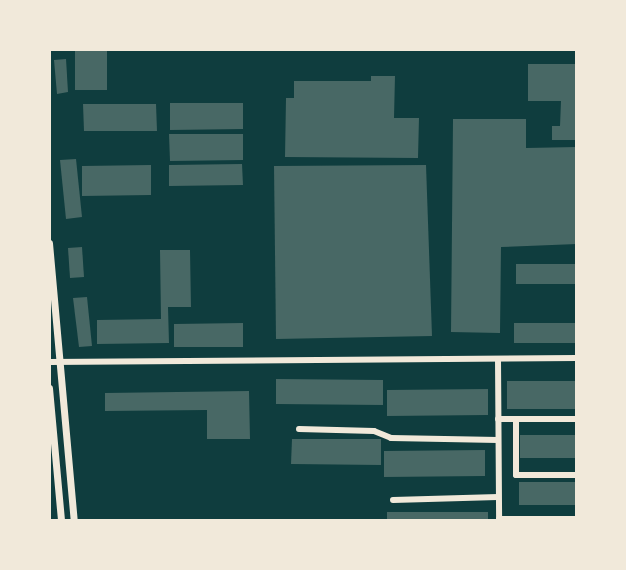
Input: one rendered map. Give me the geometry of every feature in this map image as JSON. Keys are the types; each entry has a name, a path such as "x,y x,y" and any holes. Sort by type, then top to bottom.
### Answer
{"street":[{"path":"49,243 74,521"},
{"path":"49,362 577,358"},
{"path":"498,359 499,520 577,519"},
{"path":"49,388 61,521"},
{"path":"498,419 577,419"},
{"path":"516,419 516,475 577,475"},
{"path":"299,429 374,431 391,438 498,440"},
{"path":"393,500 498,497"}],"building":[{"path":"75,49 107,49 107,90 75,90"},
{"path":"66,59 68,92 57,94 54,60"},
{"path":"528,64 577,64 577,140 552,140 552,126 560,126 561,101 528,101"},
{"path":"371,76 395,76 394,118 419,118 418,158 285,157 286,98 294,98 294,81 371,81"},
{"path":"170,103 243,103 243,129 170,130"},
{"path":"83,104 156,104 157,131 84,131"},
{"path":"453,119 526,119 526,148 577,147 577,244 501,247 500,333 451,332"},
{"path":"169,134 243,134 243,160 170,161"},
{"path":"76,159 82,217 66,219 60,160"},
{"path":"242,164 243,185 169,186 169,165"},
{"path":"151,165 151,195 82,196 82,166"},
{"path":"426,165 432,336 276,339 274,166"},
{"path":"82,247 84,277 70,278 68,248"},
{"path":"160,250 190,250 191,307 168,307 169,343 97,344 97,320 161,319"},
{"path":"516,264 577,264 577,284 516,284"},
{"path":"87,297 92,346 79,347 73,298"},
{"path":"243,323 243,347 174,347 174,324"},
{"path":"514,323 577,323 577,343 514,343"},
{"path":"276,379 383,380 383,405 276,404"},
{"path":"507,381 577,381 577,409 507,409"},
{"path":"488,389 488,415 387,416 387,390"},
{"path":"249,391 250,439 207,439 207,410 105,411 105,393"},
{"path":"520,435 577,435 577,458 520,458"},
{"path":"292,439 381,439 381,465 291,464"},
{"path":"485,450 485,476 384,477 384,451"},
{"path":"519,482 577,482 577,505 519,505"},
{"path":"387,512 488,512 488,521 387,521"}]}
